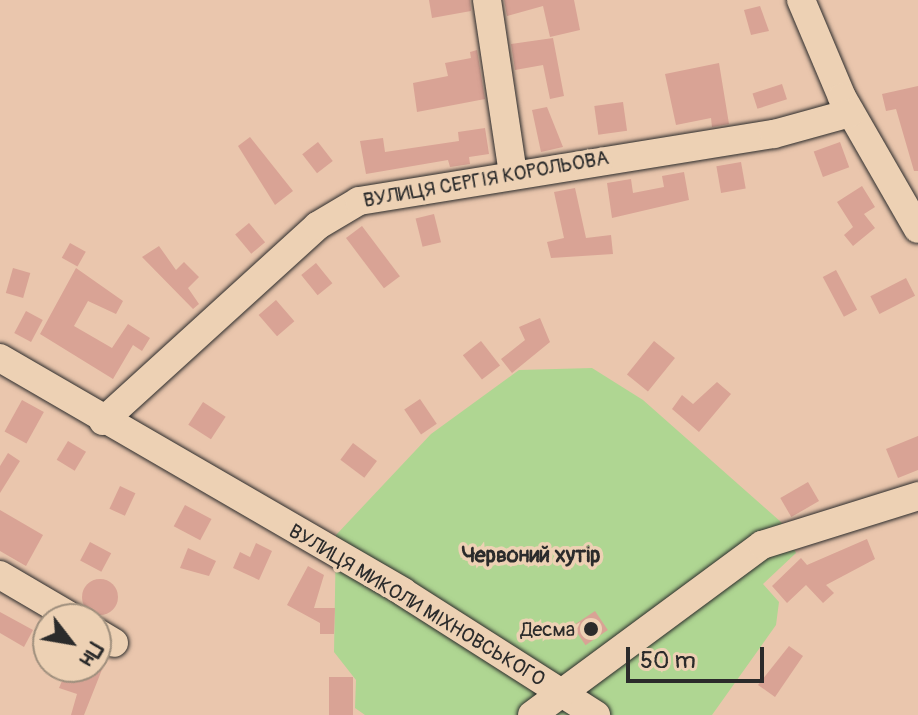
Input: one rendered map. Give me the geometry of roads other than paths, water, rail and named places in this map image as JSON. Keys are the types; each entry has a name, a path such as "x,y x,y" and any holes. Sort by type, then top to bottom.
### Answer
{"street":[{"path":"487,0 513,173"},
{"path":"801,0 850,113 918,229"},
{"name":"ВУЛИЦЯ СЕРГІЯ КОРОЛЬОВА","path":"103,421 329,217 378,196 765,135 850,113"},
{"name":"ВУЛИЦЯ МИКОЛИ МІХНОВСЬКОГО","path":"0,358 103,421 391,585 559,691 762,545 918,496"},
{"path":"0,575 48,603"},
{"path":"532,715 559,691 596,715"}],"place":[{"name":"Десма","path":"591,629"}],"district":[{"name":"Червоний хутір","path":"531,556"}]}
